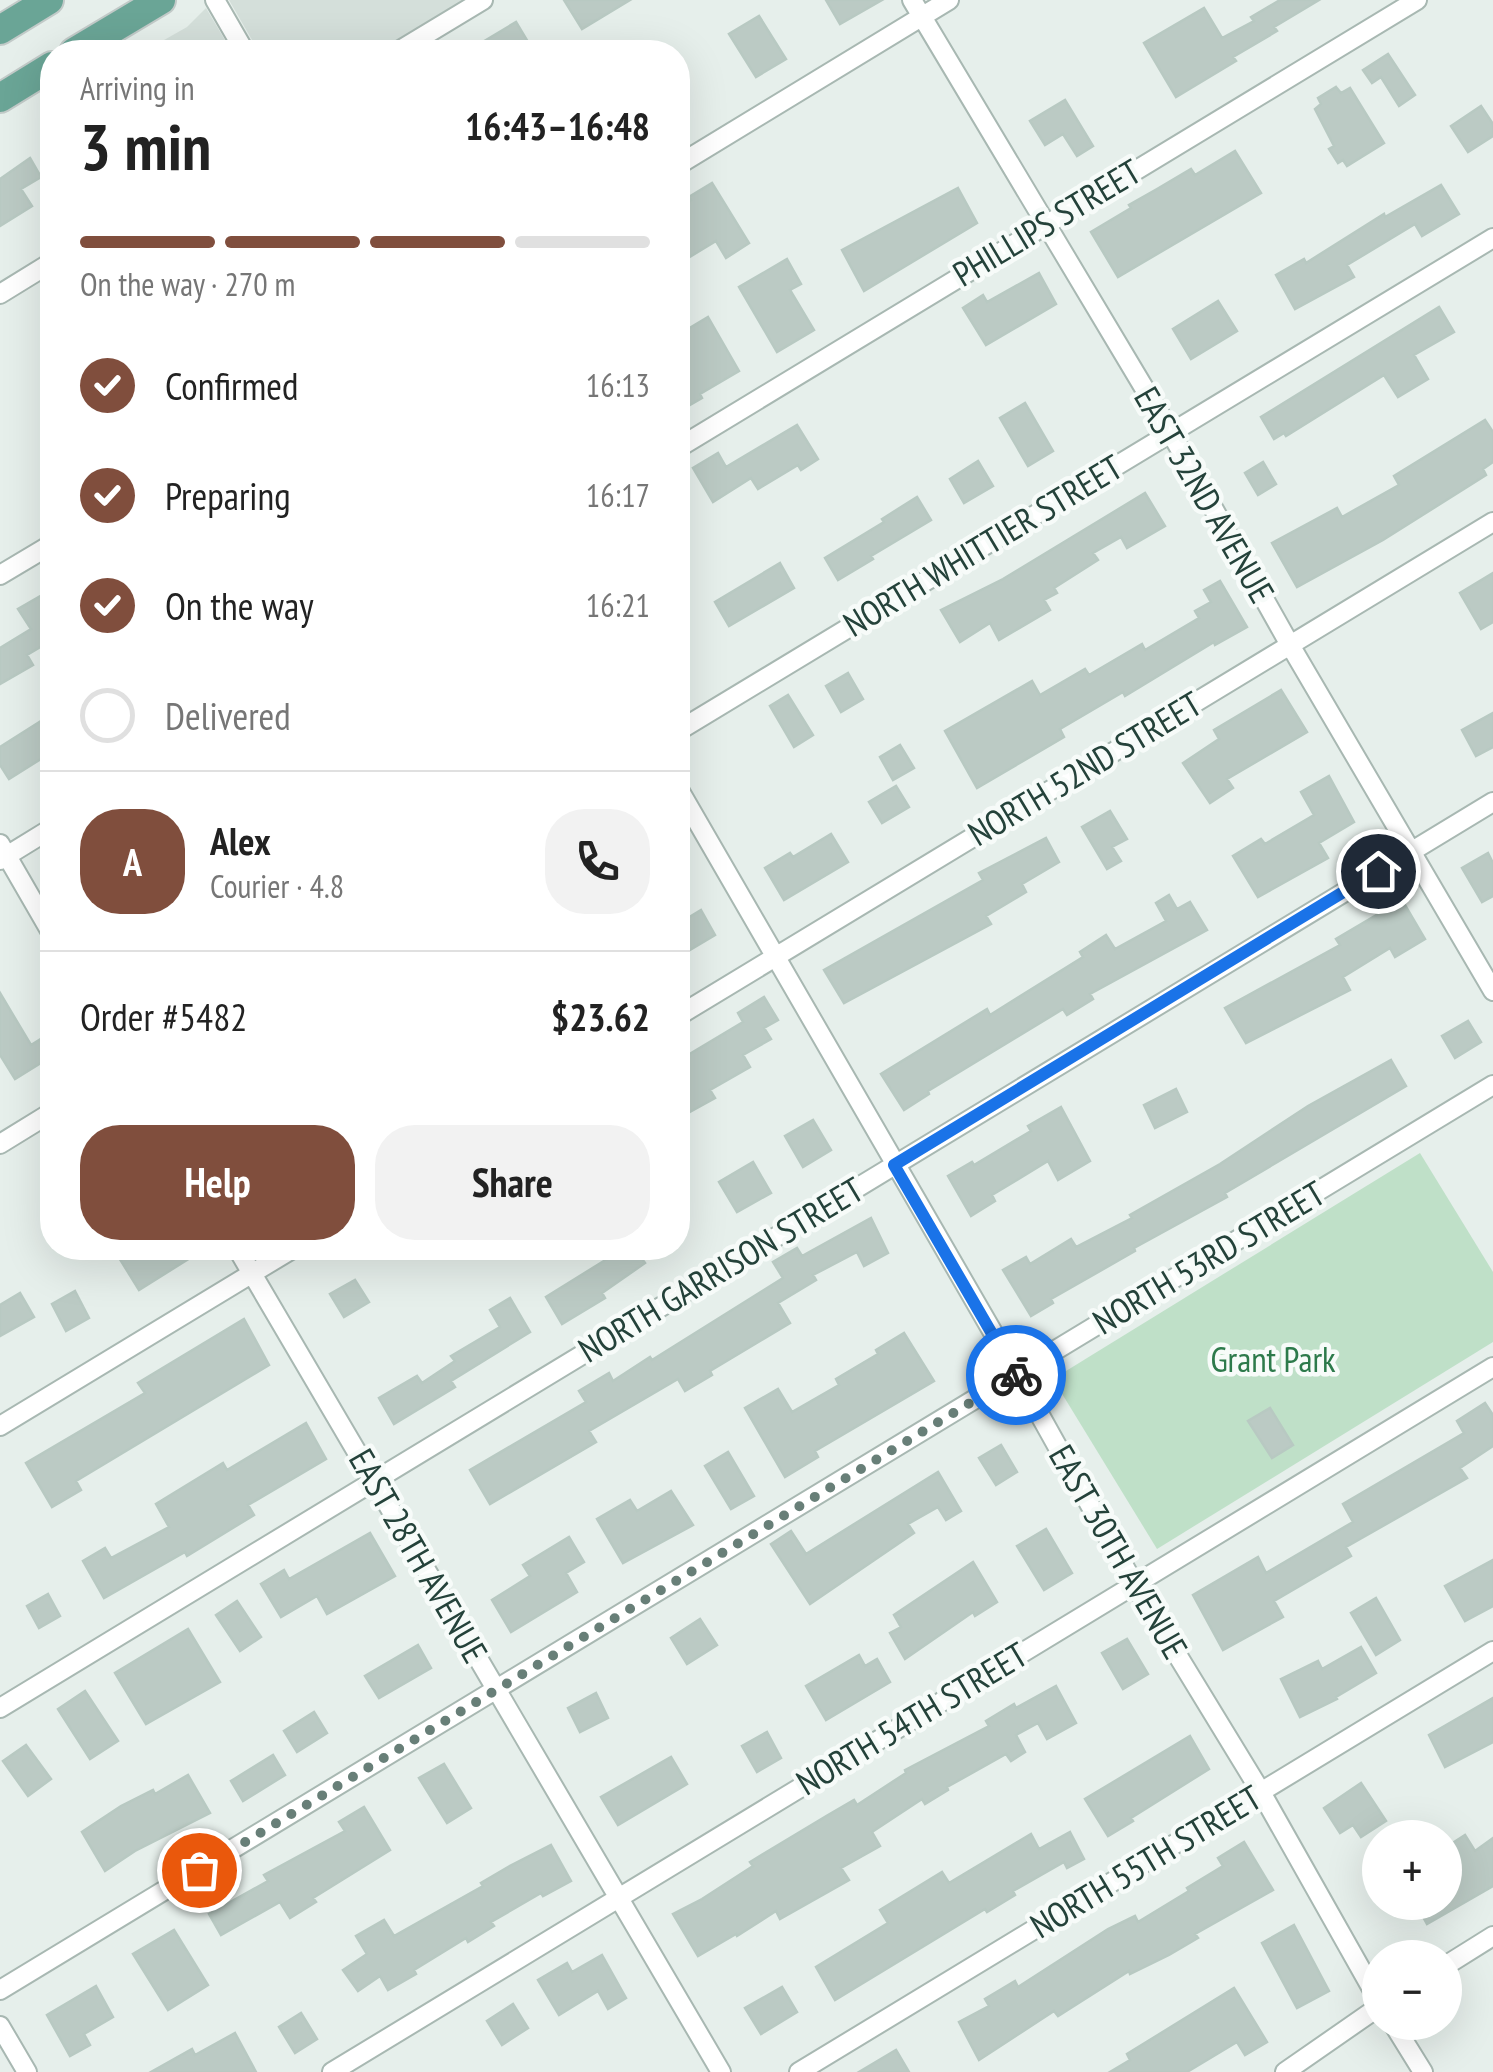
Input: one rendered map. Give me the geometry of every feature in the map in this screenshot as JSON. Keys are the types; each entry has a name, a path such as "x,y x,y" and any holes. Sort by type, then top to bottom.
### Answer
{"main road":[{"path":"0,30 49,0"},
{"path":"94,40 160,0"},
{"path":"0,98 40,73"}],"street":[{"path":"215,0 239,40"},
{"path":"417,40 483,0"},
{"path":"690,157 917,8 949,0"},
{"name":"PHILLIPS STREET","path":"690,441 1417,0"},
{"name":"EAST 32ND AVENUE","path":"917,8 1171,432 1290,645 1493,991"},
{"name":"NORTH WHITTIER STREET","path":"690,724 1493,238"},
{"path":"0,294 40,269"},
{"name":"NORTH 52ND STREET","path":"690,1009 1493,522"},
{"path":"0,576 40,551"},
{"name":"NORTH GARRISON STREET","path":"0,1708 1493,802"},
{"name":"EAST 30TH AVENUE","path":"690,809 1134,1584 1261,1792 1362,1972"},
{"path":"40,834 2,853 40,915"},
{"name":"NORTH 53RD STREET","path":"0,1990 1493,1085"},
{"path":"0,1144 40,1119"},
{"name":"EAST 28TH AVENUE","path":"244,1260 721,2072"},
{"path":"0,1426 274,1260"},
{"name":"NORTH 54TH STREET","path":"332,2072 1493,1366"},
{"name":"NORTH 55TH STREET","path":"800,2072 1493,1651"},
{"path":"1462,1955 1493,1936"},
{"path":"1285,2072 1362,2017"},
{"path":"0,2026 27,2072"},
{"path":"1403,2040 1423,2072"}],"shaded area":[{"path":"229,0 463,0 397,40 252,40"},
{"path":"206,8 225,40 164,40 187,27"}],"green space":[{"name":"Grant Park","path":"1420,1153 1493,1272 1493,1342 1157,1549 1053,1379"}],"building":[{"path":"564,0 630,0 582,29"},
{"path":"826,0 882,0 840,24"},
{"path":"1280,0 1319,0 1233,57 1236,61 1176,97 1144,43 1204,8 1222,38 1254,21 1251,17"},
{"path":"759,16 786,59 756,77 729,34"},
{"path":"516,22 527,40 486,40"},
{"path":"1388,54 1415,95 1399,106 1381,77 1372,83 1363,70"},
{"path":"1336,87 1341,93 1350,88 1384,143 1347,166 1343,160 1338,163 1329,149 1334,146 1315,109 1321,104 1318,98"},
{"path":"1065,100 1093,146 1077,156 1063,134 1045,145 1030,121"},
{"path":"1481,106 1493,124 1493,136 1468,152 1451,126"},
{"path":"1235,151 1261,193 1118,277 1091,232 1191,169 1195,175"},
{"path":"30,158 40,175 21,189 32,206 0,226 0,179"},
{"path":"712,183 749,243 726,258 716,241 690,257 690,196"},
{"path":"1441,185 1459,214 1422,236 1415,224 1347,265 1354,277 1295,309 1276,275 1304,259 1306,263 1384,214 1385,217"},
{"path":"958,188 977,223 864,291 842,250"},
{"path":"787,259 801,284 790,290 814,330 777,352 739,287"},
{"path":"1039,273 1056,304 986,345 963,308 983,295 987,302"},
{"path":"1218,301 1237,331 1191,359 1173,329"},
{"path":"1439,307 1454,332 1414,355 1428,379 1398,397 1384,375 1286,436 1284,433 1274,439 1261,417"},
{"path":"708,317 739,371 700,394 702,398 690,405 690,328"},
{"path":"1025,403 1053,451 1028,466 1000,418"},
{"path":"1485,420 1493,432 1493,462 1483,469 1486,475 1383,540 1297,587 1272,543 1337,508 1342,517 1399,485 1394,476"},
{"path":"797,425 818,459 801,470 798,465 758,489 751,478 713,502 693,468 718,453 726,467"},
{"path":"978,461 993,486 964,503 950,479"},
{"path":"1263,462 1276,484 1258,495 1245,473"},
{"path":"1145,493 1165,526 1127,548 1121,537 1093,553 1098,560 1054,588 1057,593 1044,600 1050,610 999,640 990,623 960,642 941,610 1003,579"},
{"path":"917,497 931,520 838,580 825,558"},
{"path":"780,563 794,588 729,626 715,602"},
{"path":"1493,573 1493,622 1481,629 1460,593"},
{"path":"1220,581 1247,627 1060,729 1064,737 977,788 945,731 1032,681 1040,695 1085,669 1089,675 1142,644 1145,650 1199,618 1195,611 1211,602 1204,590"},
{"path":"40,596 40,647 27,655 33,665 0,684 0,648 31,629 18,609"},
{"path":"848,673 863,699 841,712 826,686"},
{"path":"1281,690 1307,732 1227,779 1233,788 1210,803 1183,763 1219,739 1214,730"},
{"path":"788,695 813,735 794,747 770,706"},
{"path":"1493,713 1493,747 1476,756 1462,730"},
{"path":"40,722 40,760 9,779 0,765 0,747"},
{"path":"900,745 914,768 893,780 880,757"},
{"path":"1329,776 1354,822 1319,843 1328,858 1258,897 1233,856 1261,839 1265,844 1314,815 1301,792"},
{"path":"896,786 909,807 882,823 869,802"},
{"path":"1110,811 1127,839 1112,847 1121,861 1107,869 1082,827"},
{"path":"831,834 848,862 784,900 765,868 790,853 793,857"},
{"path":"1046,838 1059,862 1022,884 1026,892 986,916 991,924 844,1003 824,970 983,880 979,873"},
{"path":"1488,853 1493,863 1493,896 1482,902 1462,868"},
{"path":"1169,895 1177,909 1190,902 1207,930 1090,994 1093,999 1067,1015 1063,1009 928,1091 904,1110 881,1074 987,1009 990,1015 1083,957 1080,952 1106,935 1115,949 1166,921 1156,903"},
{"path":"1402,900 1425,939 1395,957 1390,948 1343,977 1350,990 1246,1043 1225,1008 1340,945 1336,939"},
{"path":"701,910 715,935 690,950 690,917"},
{"path":"0,993 31,1045 40,1039 40,1063 15,1079 0,1055"},
{"path":"764,997 778,1020 764,1028 771,1039 743,1055 750,1067 710,1090 715,1098 690,1112 690,1054 743,1022 738,1013"},
{"path":"1468,1021 1481,1042 1455,1058 1442,1036"},
{"path":"1391,1060 1406,1086 1225,1193 1227,1197 1134,1248 1135,1251 1051,1299 1053,1303 1031,1316 1003,1270 1026,1257 1030,1264 1071,1239 1076,1247 1132,1218 1130,1215 1220,1164 1308,1106"},
{"path":"1176,1089 1187,1112 1155,1128 1144,1105"},
{"path":"1061,1107 1090,1161 1058,1180 1048,1161 992,1195 995,1201 971,1216 948,1176 1031,1131 1028,1126"},
{"path":"813,1120 831,1150 803,1167 785,1136"},
{"path":"753,1162 771,1193 737,1212 719,1182"},
{"path":"871,1218 888,1253 864,1266 857,1252 813,1275 816,1280 778,1303 790,1323 710,1371 712,1375 685,1391 678,1379 589,1431 596,1442 490,1504 470,1470 586,1402 579,1391 609,1373 613,1381 650,1357 652,1360 783,1278 773,1262 797,1248 802,1256"},
{"path":"120,1260 187,1260 139,1290"},
{"path":"605,1260 645,1263 602,1293 605,1298 562,1324 546,1297"},
{"path":"355,1280 369,1302 344,1317 330,1294"},
{"path":"75,1291 89,1318 66,1331 52,1304"},
{"path":"20,1293 34,1317 0,1336 0,1305"},
{"path":"510,1298 530,1332 451,1381 455,1387 394,1424 379,1398 417,1376 422,1383 455,1361 451,1356 500,1327 490,1310"},
{"path":"244,1319 269,1365 76,1481 81,1490 52,1507 26,1463 145,1393 138,1383"},
{"path":"904,1333 934,1381 815,1451 818,1457 785,1477 745,1408 778,1389 792,1412 839,1385 836,1379"},
{"path":"1485,1403 1493,1415 1493,1446 1460,1468 1467,1478 1346,1547 1351,1556 1274,1601 1283,1617 1223,1650 1193,1595 1258,1557 1266,1573 1353,1522 1343,1504 1464,1433 1457,1421"},
{"path":"1270,1408 1293,1445 1272,1458 1248,1421"},
{"path":"306,1423 326,1459 248,1505 254,1515 187,1556 185,1552 104,1598 83,1561 105,1548 111,1558 169,1527 156,1504 223,1463 227,1470"},
{"path":"1001,1445 1017,1472 996,1485 979,1458"},
{"path":"728,1452 754,1496 731,1509 705,1466"},
{"path":"938,1472 961,1511 946,1520 938,1507 908,1524 914,1533 810,1604 771,1544 791,1531 806,1554"},
{"path":"671,1491 693,1525 623,1563 597,1519 630,1500 637,1511"},
{"path":"1046,1529 1072,1573 1044,1590 1017,1546"},
{"path":"370,1533 395,1576 327,1614 317,1596 281,1617 261,1584 284,1570 289,1579"},
{"path":"569,1537 584,1562 566,1573 577,1592 511,1632 492,1600 530,1576 523,1565"},
{"path":"1493,1560 1493,1606 1465,1621 1445,1586"},
{"path":"973,1562 997,1602 975,1616 973,1612 905,1659 890,1633 901,1627 894,1615"},
{"path":"48,1594 60,1616 39,1628 27,1606"},
{"path":"1376,1598 1400,1640 1376,1655 1351,1613"},
{"path":"237,1601 261,1637 240,1651 216,1615"},
{"path":"700,1619 717,1645 687,1664 671,1638"},
{"path":"188,1629 220,1682 146,1724 115,1673"},
{"path":"1127,1639 1148,1674 1123,1689 1102,1653"},
{"path":"418,1645 431,1668 379,1698 365,1676"},
{"path":"1361,1647 1376,1673 1300,1717 1281,1679 1318,1661 1322,1669"},
{"path":"859,1655 865,1666 877,1659 890,1682 826,1720 806,1686"},
{"path":"1056,1686 1076,1723 1047,1739 1038,1723 1016,1735 1025,1752 1011,1761 1006,1754 925,1804 922,1799 872,1832 880,1846 841,1868 849,1880 780,1919 776,1911 698,1956 673,1914 828,1815 854,1800 857,1805 906,1773 905,1770 989,1726 986,1721 1014,1704 1016,1708"},
{"path":"85,1691 118,1741 90,1759 58,1709"},
{"path":"596,1693 608,1718 580,1732 568,1708"},
{"path":"1493,1698 1493,1742 1445,1767 1429,1735"},
{"path":"314,1712 327,1733 297,1752 284,1731"},
{"path":"767,1732 781,1758 757,1772 742,1746"},
{"path":"1190,1736 1209,1769 1108,1836 1085,1799"},
{"path":"26,1745 51,1779 28,1796 3,1761"},
{"path":"273,1755 285,1775 243,1801 231,1781"},
{"path":"671,1757 687,1784 618,1825 601,1797"},
{"path":"444,1764 471,1808 447,1823 419,1778"},
{"path":"188,1775 210,1813 135,1851 105,1871 82,1832 121,1806 153,1790 155,1794"},
{"path":"1361,1783 1385,1820 1362,1820 1361,1837 1353,1825 1340,1833 1324,1808"},
{"path":"364,1807 390,1850 313,1898 316,1902 290,1918 280,1902 221,1935 209,1914 268,1881 264,1875 345,1831 339,1822"},
{"path":"1070,1832 1084,1859 1067,1868 1064,1862 1013,1891 1015,1895 987,1912 985,1909 835,2000 816,1967 888,1923 880,1910 942,1872 949,1883 1031,1834 1039,1849"},
{"path":"1465,1835 1475,1851 1493,1838 1493,1886 1462,1904"},
{"path":"1244,1842 1273,1890 1195,1934 1198,1938 1169,1955 1130,1974 1129,1971 1058,2016 1054,2011 979,2060 959,2022 989,2006 985,1999 1015,1981 1018,1987 1108,1929 1135,1916 1138,1922 1223,1866 1218,1858"},
{"path":"551,1845 571,1881 543,1896 541,1893 491,1922 494,1926 468,1942 466,1938 388,1990 380,1976 358,1991 343,1970 367,1954 356,1936 384,1920 394,1936"},
{"path":"1294,1925 1329,1991 1297,2008 1262,1943"},
{"path":"174,1930 208,1985 168,2010 133,1954"},
{"path":"602,1955 626,1998 608,2009 598,1991 559,2015 538,1980 567,1963 572,1972"},
{"path":"96,1986 113,2017 84,2034 90,2045 70,2056 47,2015"},
{"path":"782,1987 797,2012 761,2034 745,2008"},
{"path":"1234,1988 1267,2042 1245,2055 1237,2042 1187,2072 1110,2072 1130,2060 1127,2054"},
{"path":"513,2004 528,2028 502,2045 487,2021"},
{"path":"301,2013 317,2039 295,2053 279,2027"},
{"path":"235,2033 256,2072 151,2072 192,2049 195,2055"},
{"path":"896,2050 909,2072 859,2072"}],"way so far":[{"path":"199,1870 1016,1375"}],"route":[{"path":"1016,1375 894,1165 1378,871"}]}
